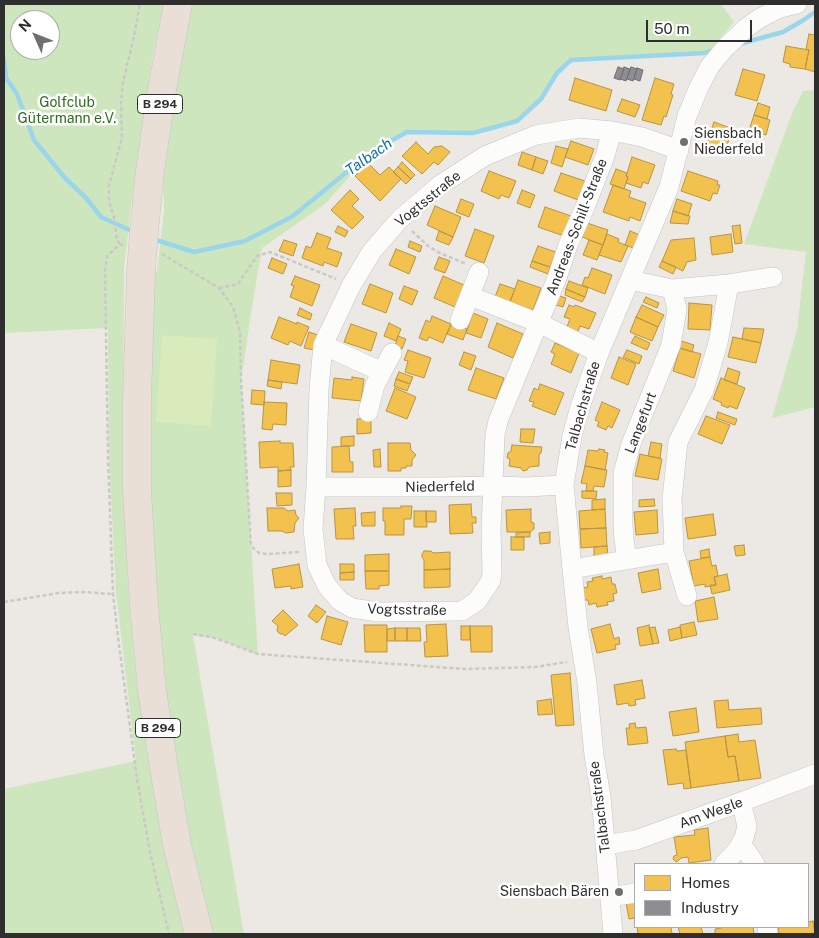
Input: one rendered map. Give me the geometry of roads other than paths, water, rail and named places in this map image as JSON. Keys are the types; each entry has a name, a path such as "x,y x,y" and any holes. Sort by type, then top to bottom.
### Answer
{"highway":[{"name":"B 294","path":"178,4 161,95 146,206 141,271 137,398 138,491 144,606 152,690 177,845 199,934"}],"street":[{"name":"Talbachstraße","path":"612,934 601,797 594,755 564,485 572,436 599,353 668,188 687,116 698,87 710,66 726,46 746,28 760,18 780,8 796,4"},
{"name":"Vogtsstraße","path":"488,585 477,601 462,611 378,612 352,608 340,601 327,586 317,565 313,529 319,389 323,345 351,286 372,251 400,219 440,185 485,156 536,135 579,128 612,131 642,137 679,150"},
{"name":"Andreas-Schill-Straße","path":"488,585 492,574 491,529 495,435 498,421 585,207 605,156 612,131"},
{"path":"460,320 479,272"},
{"path":"630,280 672,289 729,284 773,277"},
{"path":"687,596 674,552 672,499 678,442 704,390 718,343 729,284"},
{"name":"Langefurt","path":"627,560 623,525 623,473 631,444 671,345 677,308 672,289"},
{"path":"470,296 539,323 599,353"},
{"path":"323,345 382,372"},
{"path":"368,412 375,385 392,353"},
{"name":"Niederfeld","path":"316,487 442,488 564,485"},
{"path":"572,569 674,552"},
{"name":"Am Wegle","path":"605,845 636,840 815,774"},
{"path":"725,863 738,849 744,838 747,826 741,802"},
{"path":"740,845 754,863"},
{"path":"610,897 634,893"}],"waterway":[{"name":"Talbach","path":"739,44 783,32 815,12"},
{"name":"Talbach","path":"153,239 194,252 245,241 293,216 371,152 407,132 473,133 517,121 541,99 557,73 571,60 704,53 715,50"},
{"name":"Talbach","path":"4,59 6,78 17,94 34,140 65,178 86,198 101,217 136,233"}],"place":[{"name":"Siensbach Niederfeld","path":"684,142"},
{"name":"Siensbach Bären","path":"619,892"}],"park label":[{"name":"Golfclub Gütermann e.V.","path":"67,112"}]}
